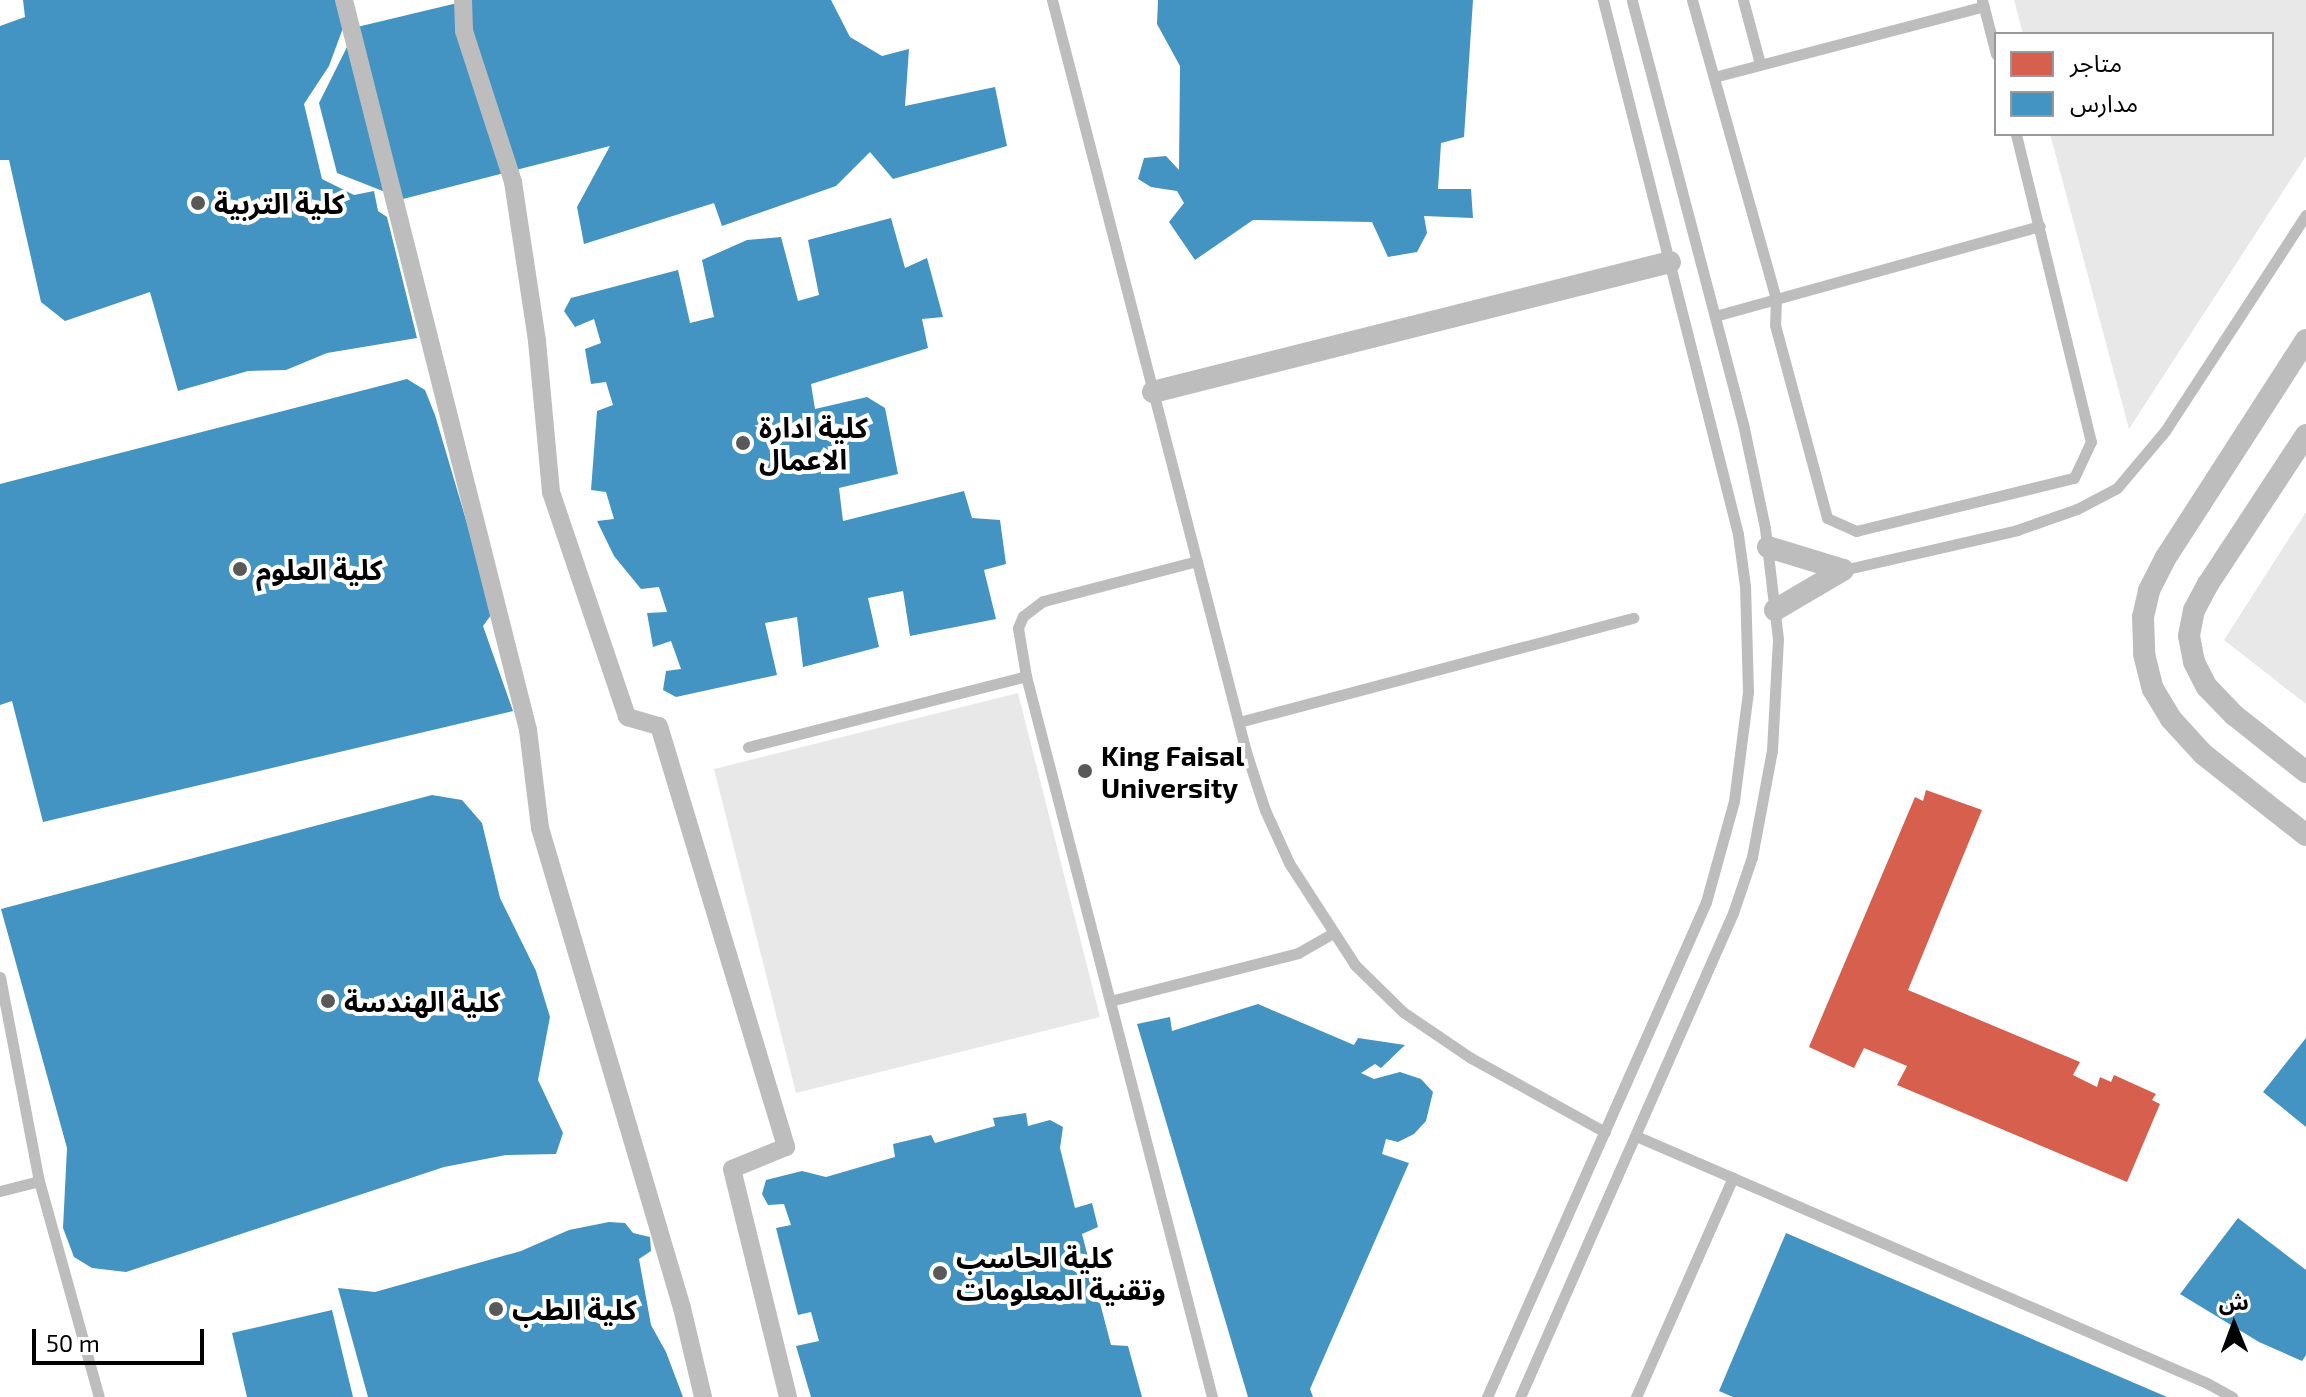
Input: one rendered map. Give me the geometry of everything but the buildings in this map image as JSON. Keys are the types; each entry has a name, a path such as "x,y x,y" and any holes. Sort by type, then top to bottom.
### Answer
{"street":[{"path":"344,0 528,730 540,828 682,1308 703,1397"},
{"path":"463,0 464,31 513,182 537,341 551,492 627,717 659,726 786,1147 732,1169 788,1397"},
{"path":"1153,392 1670,262"},
{"path":"2306,340 2165,559 2149,591 2143,617 2144,654 2153,689 2171,719 2203,754 2306,835"},
{"path":"2306,435 2208,584 2194,610 2189,636 2194,662 2207,687 2234,715 2306,772"},
{"path":"1768,547 1843,570"},
{"path":"1775,610 1843,570"}],"lane":[{"path":"1052,0 1239,722 1265,810 1289,863 1355,965 1403,1012 1471,1058 1605,1132"},
{"path":"1487,1397 1706,902 1734,801 1748,692 1747,614 1738,534 1603,0"},
{"path":"1520,1397 1728,926 1752,857 1772,750 1778,639 1768,547 1747,440 1632,0"},
{"path":"1692,0 1776,299 1775,325 1827,518 1856,531 2074,478 2091,442 2017,136"},
{"path":"1743,0 1760,64"},
{"path":"1714,77 1983,3 1994,46"},
{"path":"1843,570 2017,530 2077,509 2117,488 2165,431 2306,215"},
{"path":"1715,316 2040,226"},
{"path":"1197,561 1043,601 1023,616 1018,628 1026,676 1212,1397"},
{"path":"1239,722 1634,618"},
{"path":"748,747 1026,676"},
{"path":"1110,1001 1298,953 1333,933"},
{"path":"0,977 39,1181 99,1397"},
{"path":"1636,1136 2192,1376 2232,1397"},
{"path":"1636,1397 1733,1177"},
{"path":"0,1191 39,1181"}],"shaded area":[{"path":"2014,0 2306,0 2306,156 2129,429 2051,136 2274,136 2274,32 2022,32"},
{"path":"2306,512 2306,704 2224,640"},
{"path":"1018,693 1100,1017 796,1093 714,769"}],"place":[{"name":"كلية التربية","path":"198,203"},
{"name":"كلية ادارة الاعمال","path":"743,443"},
{"name":"كلية العلوم","path":"240,569"},
{"name":"King Faisal University","path":"1085,771"},
{"name":"كلية الهندسة","path":"328,1001"},
{"name":"كلية الحاسب وتقنية المعلومات","path":"940,1273"},
{"name":"كلية الطب","path":"496,1309"}]}
